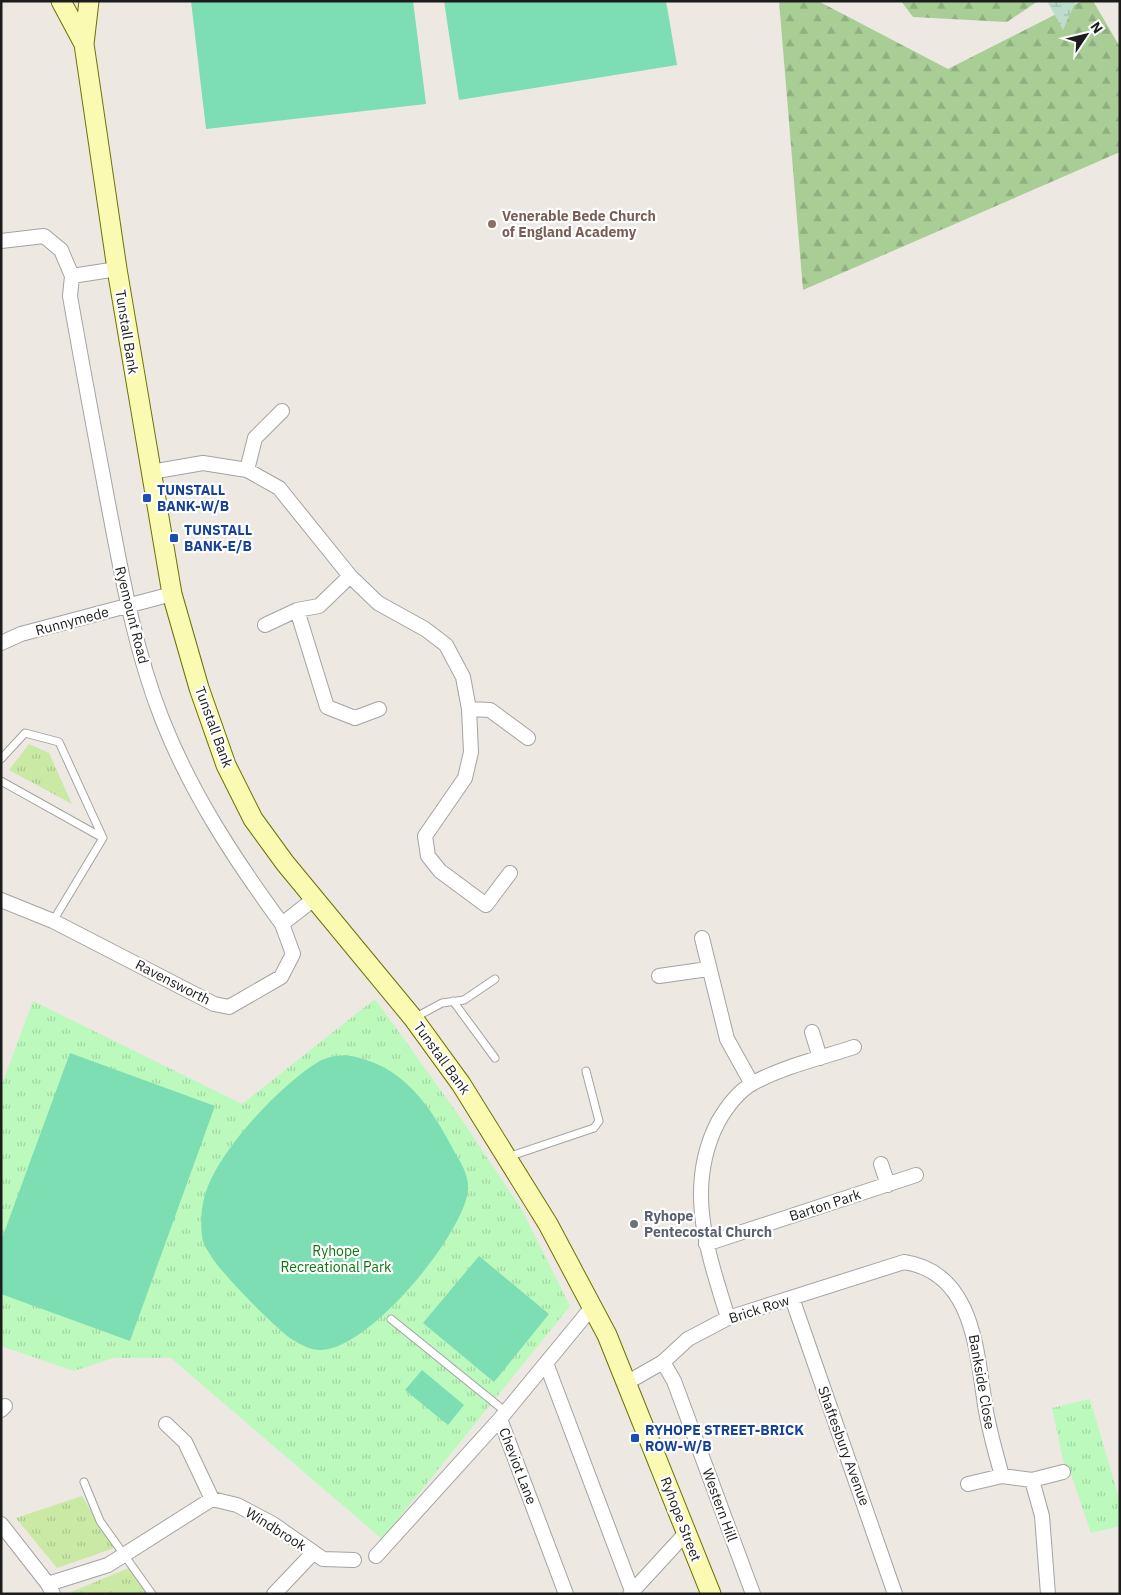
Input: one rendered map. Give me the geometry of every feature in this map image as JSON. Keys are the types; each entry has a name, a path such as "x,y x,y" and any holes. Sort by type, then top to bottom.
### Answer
{"main road":[{"name":"Tunstall Bank","path":"61,1 84,44"},
{"name":"Tunstall Bank","path":"89,1 84,44 117,269 172,594 199,688 226,765 253,819 314,899 413,1018 462,1084 548,1224 593,1306"},
{"name":"Ryhope Street","path":"593,1306 628,1382 711,1594"}],"street":[{"path":"1,241 44,236 61,250 72,276 117,269"},
{"name":"Ryemount Road","path":"72,276 70,296 127,606 144,666 162,720 194,787 240,866 282,924"},
{"path":"247,470 255,438 282,411"},
{"path":"151,472 203,463 247,470 279,488 350,576 378,603 425,629 446,645 462,677 469,709 471,752 465,778 425,836 428,856 440,872 486,905 510,873"},
{"path":"265,625 296,610 319,606 350,576"},
{"name":"Runnymede","path":"1,643 21,634 172,594"},
{"path":"296,610 327,707 355,718 380,708"},
{"path":"469,709 490,710 528,738"},
{"path":"282,924 314,899"},
{"name":"Ravensworth","path":"1,900 53,921 214,1004 229,1007 280,976 294,954 282,924"},
{"path":"702,938 708,969 720,1002 727,1039 752,1084"},
{"path":"659,976 708,969"},
{"path":"812,1032 820,1058"},
{"path":"728,1318 706,1244 702,1209 702,1169 712,1135 724,1112 752,1084 788,1068 854,1047"},
{"path":"881,1164 888,1184"},
{"name":"Barton Park","path":"706,1244 916,1175"},
{"name":"Brick Row","path":"628,1382 663,1362 688,1339 728,1318 904,1262"},
{"name":"Bankside Close","path":"904,1262 922,1264 938,1275 957,1297 970,1321 979,1357 984,1398 1002,1476"},
{"name":"Shaftesbury Avenue","path":"792,1298 895,1594"},
{"name":"Cheviot Lane","path":"566,1594 503,1415 593,1306"},
{"name":"Western Hill","path":"663,1362 674,1381 753,1594"},
{"path":"546,1363 631,1592 686,1533"},
{"path":"376,1556 503,1415"},
{"path":"1,1524 51,1589 108,1565 212,1499 185,1442 166,1424"},
{"path":"968,1484 1002,1476 1032,1480 1063,1472"},
{"path":"1032,1480 1042,1516 1048,1594"},
{"name":"Windbrook","path":"212,1499 237,1505 273,1524 323,1559 354,1560"},
{"path":"274,1594 313,1553"}],"lane":[{"path":"1,760 25,733 59,742 103,838"},
{"path":"1,781 103,838"},
{"path":"53,921 103,838"},
{"path":"413,1018 442,1003 464,1000 495,979"},
{"path":"453,1001 495,1058"},
{"path":"508,1157 594,1128 597,1125 599,1121 586,1071"},
{"path":"391,1319 503,1415"},
{"path":"84,1482 100,1521 152,1594"}],"green space":[{"path":"191,1 413,1 426,104 206,129"},
{"path":"444,1 666,1 677,65 459,100"},
{"path":"779,1 818,1 948,69 1082,1 1093,1 1120,47 1120,152 803,290"},
{"path":"901,1 1038,1 1007,22 913,17"},
{"path":"1047,1 1076,1 1063,30"},
{"path":"29,744 49,753 72,804 9,770"},
{"name":"Ryhope Recreational Park","path":"375,999 460,1117 522,1210 570,1306 382,1539 171,1358 113,1358 74,1371 1,1346 1,1087 33,1001 242,1104"},
{"path":"70,1053 215,1106 130,1341 1,1294 1,1241"},
{"path":"346,1055 383,1067 412,1088 434,1117 459,1160 466,1174 468,1190 462,1210 450,1234 410,1287 363,1332 340,1345 317,1350 293,1340 285,1334 249,1300 216,1264 204,1243 201,1230 202,1212 205,1195 222,1159 251,1121 302,1073 325,1059"},
{"path":"479,1256 549,1314 494,1382 423,1323"},
{"path":"422,1370 464,1405 448,1425 405,1390"},
{"path":"1090,1399 1120,1502 1120,1526 1091,1533 1072,1477 1063,1460 1052,1408"},
{"path":"82,1496 114,1548 57,1568 16,1518"},
{"path":"129,1568 147,1594 71,1594 71,1592"}],"place":[{"name":"Venerable Bede Church of England Academy","path":"492,224"},
{"name":"TUNSTALL BANK-W/B","path":"147,498"},
{"name":"TUNSTALL BANK-E/B","path":"174,538"},
{"name":"Ryhope Pentecostal Church","path":"634,1224"},
{"name":"RYHOPE STREET-BRICK ROW-W/B","path":"635,1438"}]}
